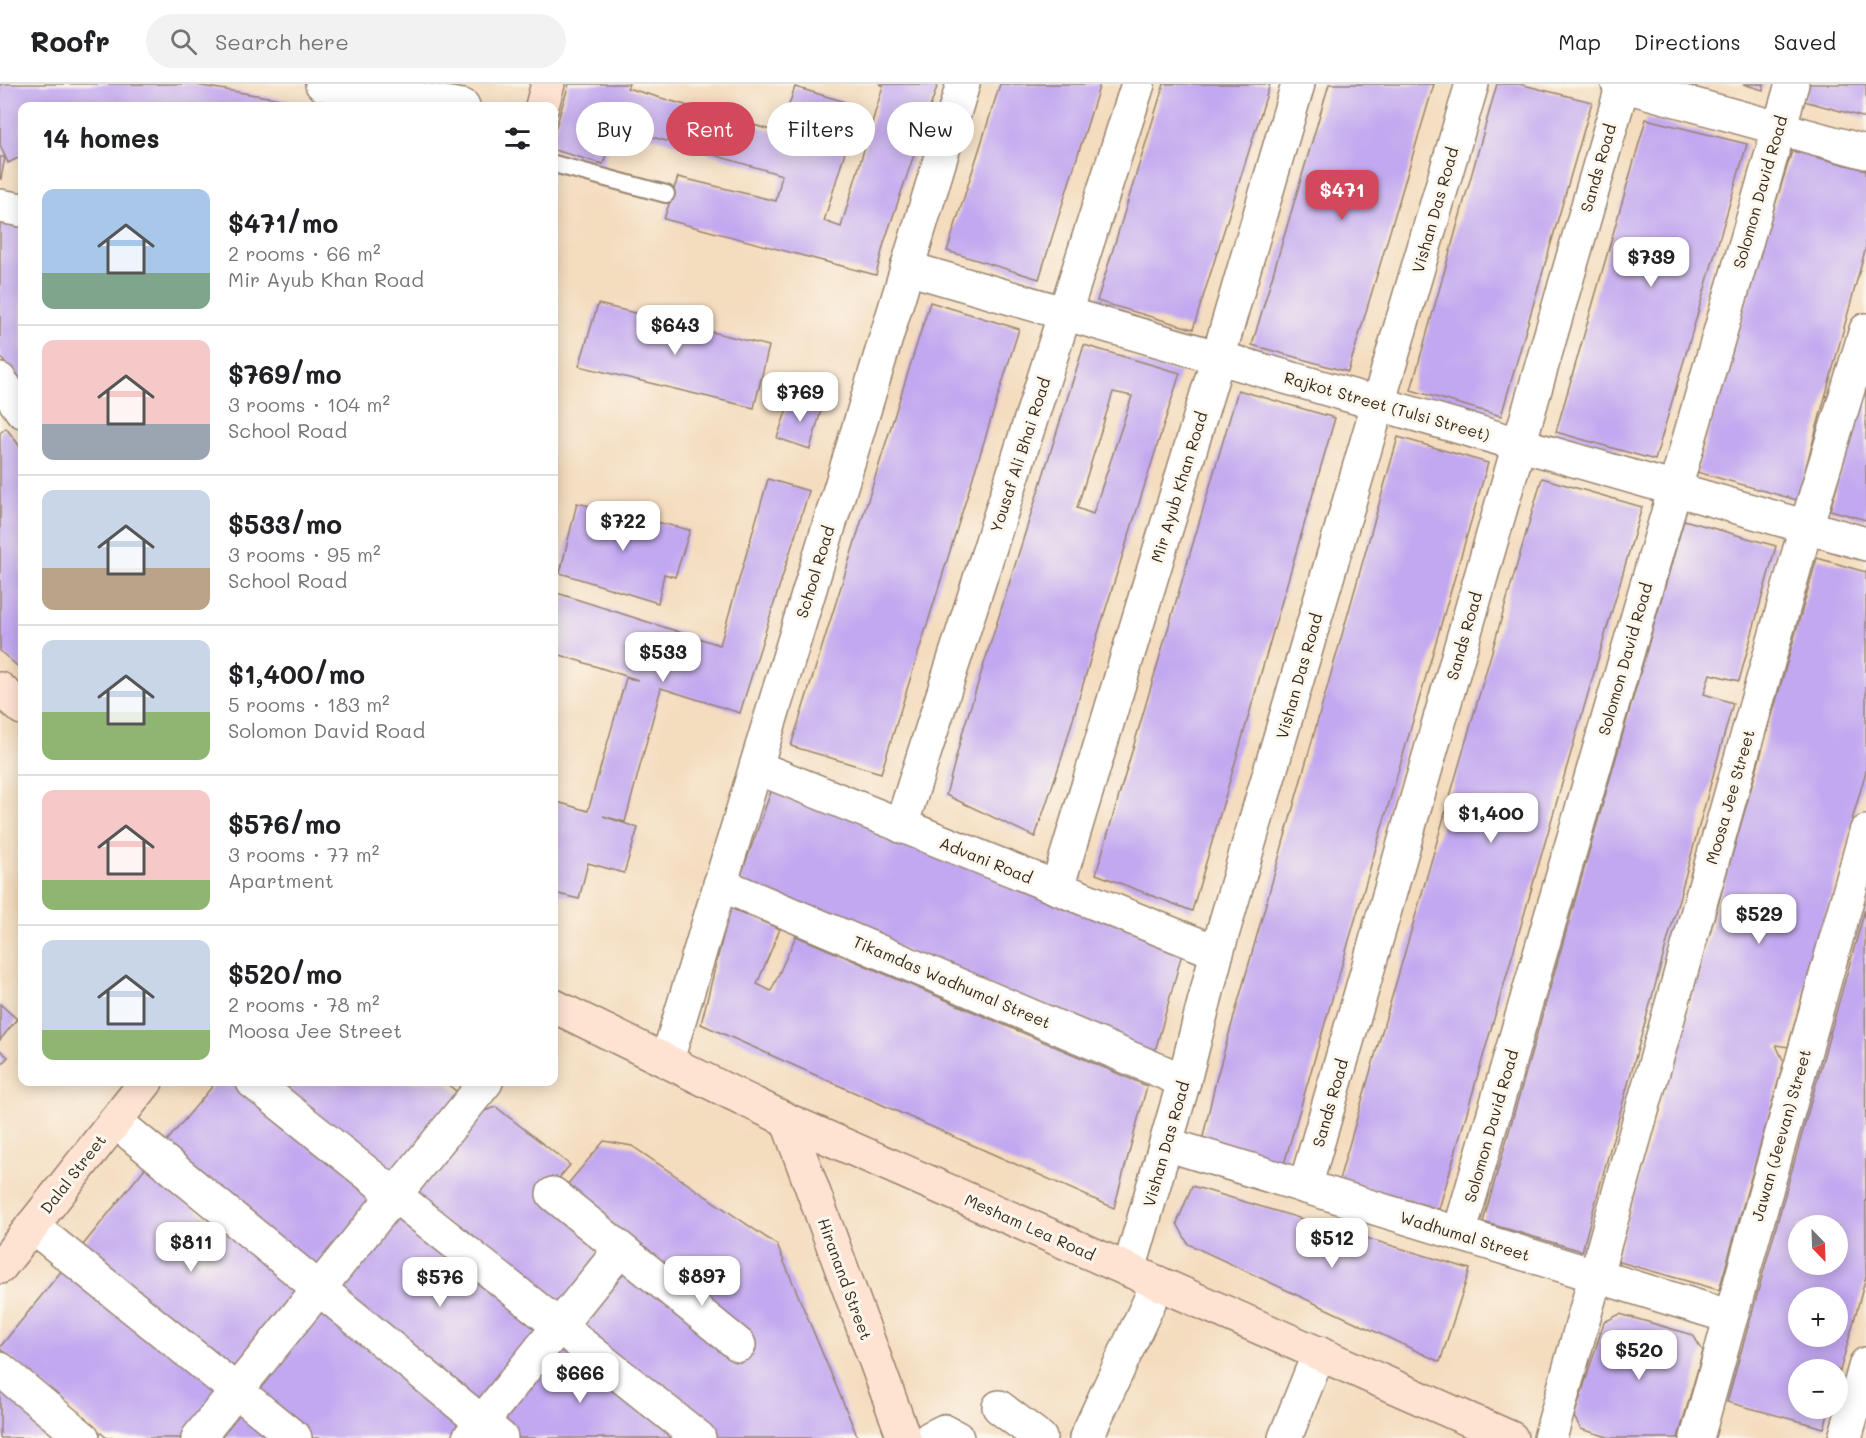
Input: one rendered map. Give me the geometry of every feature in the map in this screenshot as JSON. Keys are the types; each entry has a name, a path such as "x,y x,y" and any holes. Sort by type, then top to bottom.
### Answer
{"street":[{"path":"322,84 437,102"},
{"path":"543,102 548,84"},
{"name":"School Road","path":"667,1060 963,84"},
{"name":"Yousaf Ali Bhai Road","path":"901,826 1138,84"},
{"name":"Mir Ayub Khan Road","path":"1057,888 1218,358 1298,84"},
{"name":"Vishan Das Road","path":"1086,1438 1144,1276 1166,1144 1217,952 1472,84"},
{"path":"1621,84 1866,152"},
{"name":"Sands Road","path":"1305,1187 1621,84"},
{"name":"Solomon David Road","path":"1459,1234 1792,84"},
{"path":"0,206 18,209"},
{"name":"Rajkot Street (Tulsi Street)","path":"907,268 1866,544"},
{"name":"Moosa Jee Street","path":"1550,1438 1806,527 1866,330"},
{"path":"0,689 18,705"},
{"name":"Advani Road","path":"756,767 1217,952"},
{"name":"Jawan (Jeevan) Street","path":"1697,1438 1866,832"},
{"name":"Tikamdas Wadhumal Street","path":"720,884 1184,1081"},
{"name":"Mesham Lea Road","path":"558,1008 787,1120 1511,1438"},
{"name":"Dalal Street","path":"0,1267 143,1086"},
{"path":"258,1086 699,1438"},
{"path":"198,1438 483,1086"},
{"name":"Hiranand Street","path":"787,1120 904,1438"},
{"path":"115,1121 319,1289 484,1433 559,1326 620,1250"},
{"name":"Wadhumal Street","path":"1166,1144 1731,1317"},
{"path":"553,1194 740,1345"},
{"path":"32,1226 295,1438"},
{"path":"1285,1438 1319,1353"},
{"path":"1845,1438 1866,1364"},
{"path":"0,1369 83,1438"},
{"path":"999,1407 1040,1438"},
{"path":"930,1438 944,1431 957,1438"}],"lane":[{"path":"558,165 666,194"}],"building":[{"path":"0,84 190,84 298,102 18,102 18,158 8,163 0,145"},
{"path":"569,84 629,84 627,88 675,102 666,102 666,141 654,137 654,102 576,102 576,156 606,156 603,164 558,151 558,120"},
{"path":"879,84 938,84 932,102 887,102 887,156 914,156 884,243 876,275 664,219 678,177 776,201 782,175 717,156 755,156 755,125 767,129 767,156 844,156 824,221 841,227 862,156 875,156 875,113 883,86"},
{"path":"1000,84 1100,84 1039,279 947,251"},
{"path":"1164,84 1270,84 1193,329 1097,301"},
{"path":"1329,84 1434,84 1348,372 1252,345"},
{"path":"1497,84 1519,84 1592,102 1501,416 1411,390"},
{"path":"1743,84 1764,84 1763,90"},
{"path":"1809,84 1866,84 1866,118 1804,101"},
{"path":"795,87 846,102 790,102"},
{"path":"1646,119 1747,144 1655,460 1556,432"},
{"path":"1792,151 1866,170 1866,247 1797,500 1697,472"},
{"path":"0,157 5,157 1,179 0,179"},
{"path":"0,223 18,226 18,382 0,356"},
{"path":"930,302 1019,329 881,773 791,746"},
{"path":"598,304 769,346 754,408 579,366"},
{"path":"1084,345 1180,373 1095,643 1062,757 1035,837 946,795 963,731","holes":["1113,392 1132,396 1093,514 1077,508"]},
{"path":"1866,386 1866,520 1830,510"},
{"path":"1238,390 1335,418 1192,911 1096,874"},
{"path":"791,397 822,407 810,449 777,438"},
{"path":"6,428 18,444 18,667 0,651 0,433"},
{"path":"1398,437 1488,463 1284,1164 1202,1141 1216,1080"},
{"path":"1542,478 1642,507 1439,1209 1339,1180"},
{"path":"768,479 809,491 740,713 661,688 625,822 603,816 638,828 624,873 588,863 579,899 558,894 558,802 588,811 626,678 638,680 558,654 558,593 720,645"},
{"path":"577,503 690,530 675,577 664,574 658,603 560,573"},
{"path":"1684,520 1776,546 1739,681 1710,674 1704,694 1733,703 1582,1251 1483,1222"},
{"path":"1817,558 1866,572 1866,771 1788,1047 1776,1045 1784,1062 1719,1290 1616,1261"},
{"path":"773,786 1183,950 1154,1055 739,881"},
{"path":"730,908 780,929 757,984 771,991 796,936 1147,1086 1114,1208 701,1024"},
{"path":"1865,909 1866,1277 1848,1342 1848,1287 1788,1287 1788,1347 1847,1347 1843,1359 1788,1359 1788,1418 1727,1402"},
{"path":"0,1004 17,1019 0,1040"},
{"path":"0,1050 8,1057 0,1066"},
{"path":"213,1086 248,1086 385,1195 318,1276 161,1148"},
{"path":"269,1086 450,1086 463,1097 392,1185"},
{"path":"496,1107 570,1165 543,1197 608,1250 556,1314 406,1195 481,1112"},
{"path":"604,1141 632,1146 777,1245 858,1438 711,1438 571,1326 622,1262 561,1192"},
{"path":"145,1168 304,1296 237,1379 79,1250"},
{"path":"1192,1186 1470,1269 1440,1362 1188,1244 1177,1223"},
{"path":"399,1207 547,1326 481,1409 332,1287"},
{"path":"67,1264 226,1392 189,1438 107,1438 0,1349"},
{"path":"317,1306 467,1425 457,1438 311,1438 250,1390"},
{"path":"1620,1314 1693,1335 1703,1351 1678,1438 1611,1438 1581,1429 1574,1417 1604,1322"},
{"path":"563,1338 688,1438 519,1438 496,1419"},
{"path":"0,1383 67,1438 0,1438"},
{"path":"239,1402 283,1438 211,1438"},
{"path":"1790,1419 1827,1419 1824,1428"}]}
